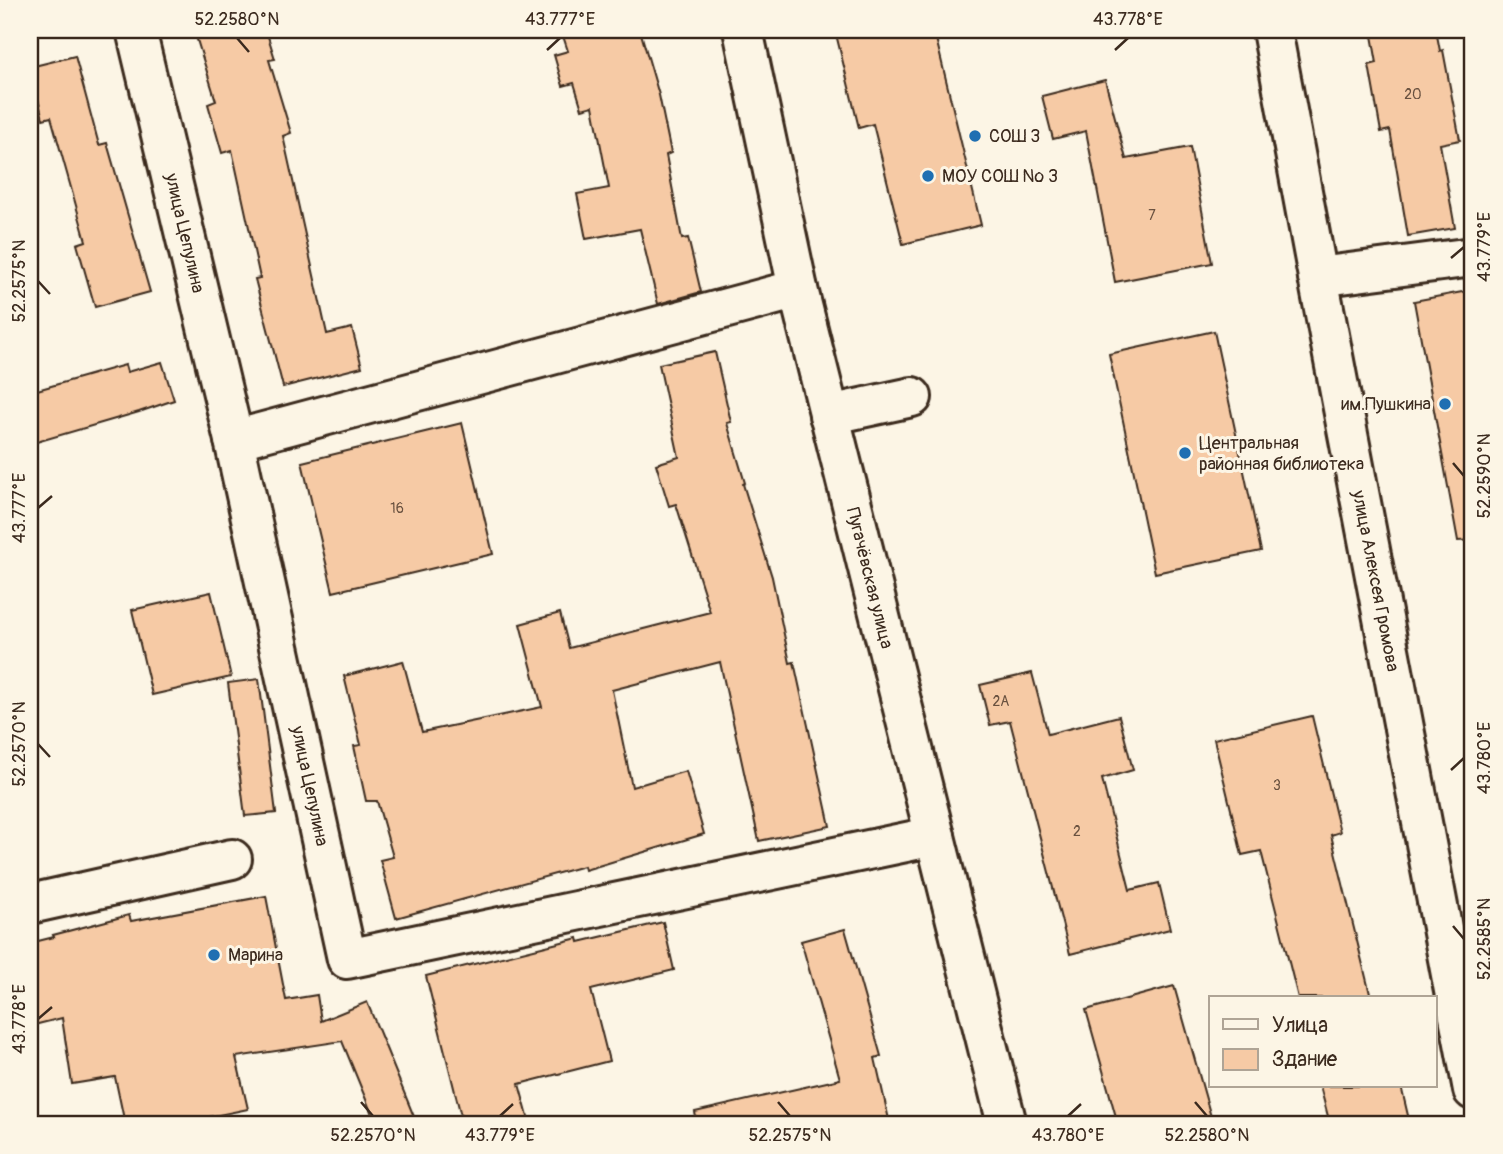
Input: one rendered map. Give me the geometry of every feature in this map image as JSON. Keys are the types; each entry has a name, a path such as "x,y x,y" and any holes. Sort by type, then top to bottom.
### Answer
{"street":[{"name":"улица Цепулина","path":"136,30 234,440 347,959 934,836"},
{"name":"Пугачёвская улица","path":"743,30 798,289 1007,1124"},
{"name":"улица Алексея Громова","path":"1272,30 1473,1090"},
{"path":"1318,277 1473,257"},
{"path":"234,440 798,289"},
{"path":"829,415 912,397"},
{"path":"30,904 232,859"}],"building":[{"path":"194,30 266,30 275,59 269,60 291,133 283,136 327,334 352,328 362,367 283,387 255,279 260,278 232,150 222,153 208,104 216,101"},
{"path":"561,30 640,30 659,95 671,153 666,155 682,239 688,238 701,292 658,304 640,229 586,239 577,194 609,188 593,106 582,109 574,83 563,86 554,55 568,51"},
{"name":"МОУ СОШ № 3","path":"835,30 934,30 981,225 903,244 873,124 859,128"},
{"path":"1371,30 1436,30 1440,51 1443,50 1460,140 1440,144 1455,228 1408,236 1390,130 1381,132 1369,65 1377,63"},
{"path":"75,56 99,145 107,143 150,292 95,307 77,244 86,241 51,117 43,119 30,67"},
{"path":"1105,80 1126,159 1190,147 1212,263 1115,282 1086,131 1053,139 1042,96"},
{"path":"1473,290 1473,540 1458,541 1414,301"},
{"name":"Центральная районная библиотека","path":"1214,331 1261,551 1155,573 1109,354"},
{"path":"715,352 731,422 727,423 772,577 790,663 794,662 830,826 759,841 720,662 612,690 632,787 686,771 704,834 585,870 584,866 396,918 380,860 393,857 377,801 366,801 354,746 361,745 344,676 403,661 422,732 542,707 520,624 560,613 569,648 710,612 676,504 669,506 656,464 679,457 659,364"},
{"path":"162,362 174,400 30,444 30,392 125,365 127,372"},
{"path":"462,423 493,554 333,592 302,462"},
{"path":"211,592 231,677 152,695 132,610"},
{"path":"1032,673 1048,734 1119,716 1133,770 1102,779 1130,890 1159,883 1170,929 1070,954 1010,721 990,725 980,685"},
{"path":"259,679 276,813 245,816 228,683"},
{"path":"1312,716 1340,832 1331,835 1371,996 1297,996 1261,851 1242,855 1214,739"},
{"path":"266,896 286,1000 317,995 321,1021 367,1002 417,1124 376,1124 342,1041 236,1057 248,1109 175,1124 125,1124 115,1077 72,1084 62,1018 30,1026 30,943 129,915 131,921"},
{"path":"663,922 674,970 591,990 609,1061 519,1084 530,1124 463,1124 426,976 578,938 579,942"},
{"path":"845,929 881,1056 875,1058 890,1124 697,1124 695,1112 840,1079 801,941"},
{"path":"1174,986 1213,1124 1118,1124 1086,1010"},
{"path":"1321,1088 1401,1088 1410,1124 1330,1124"}],"place":[{"name":"СОШ 3","path":"975,136"},
{"name":"МОУ СОШ № 3","path":"928,176"},
{"name":"им.Пушкина","path":"1445,404"},
{"name":"Центральная районная библиотека","path":"1185,453"},
{"name":"Марина","path":"214,955"}]}
